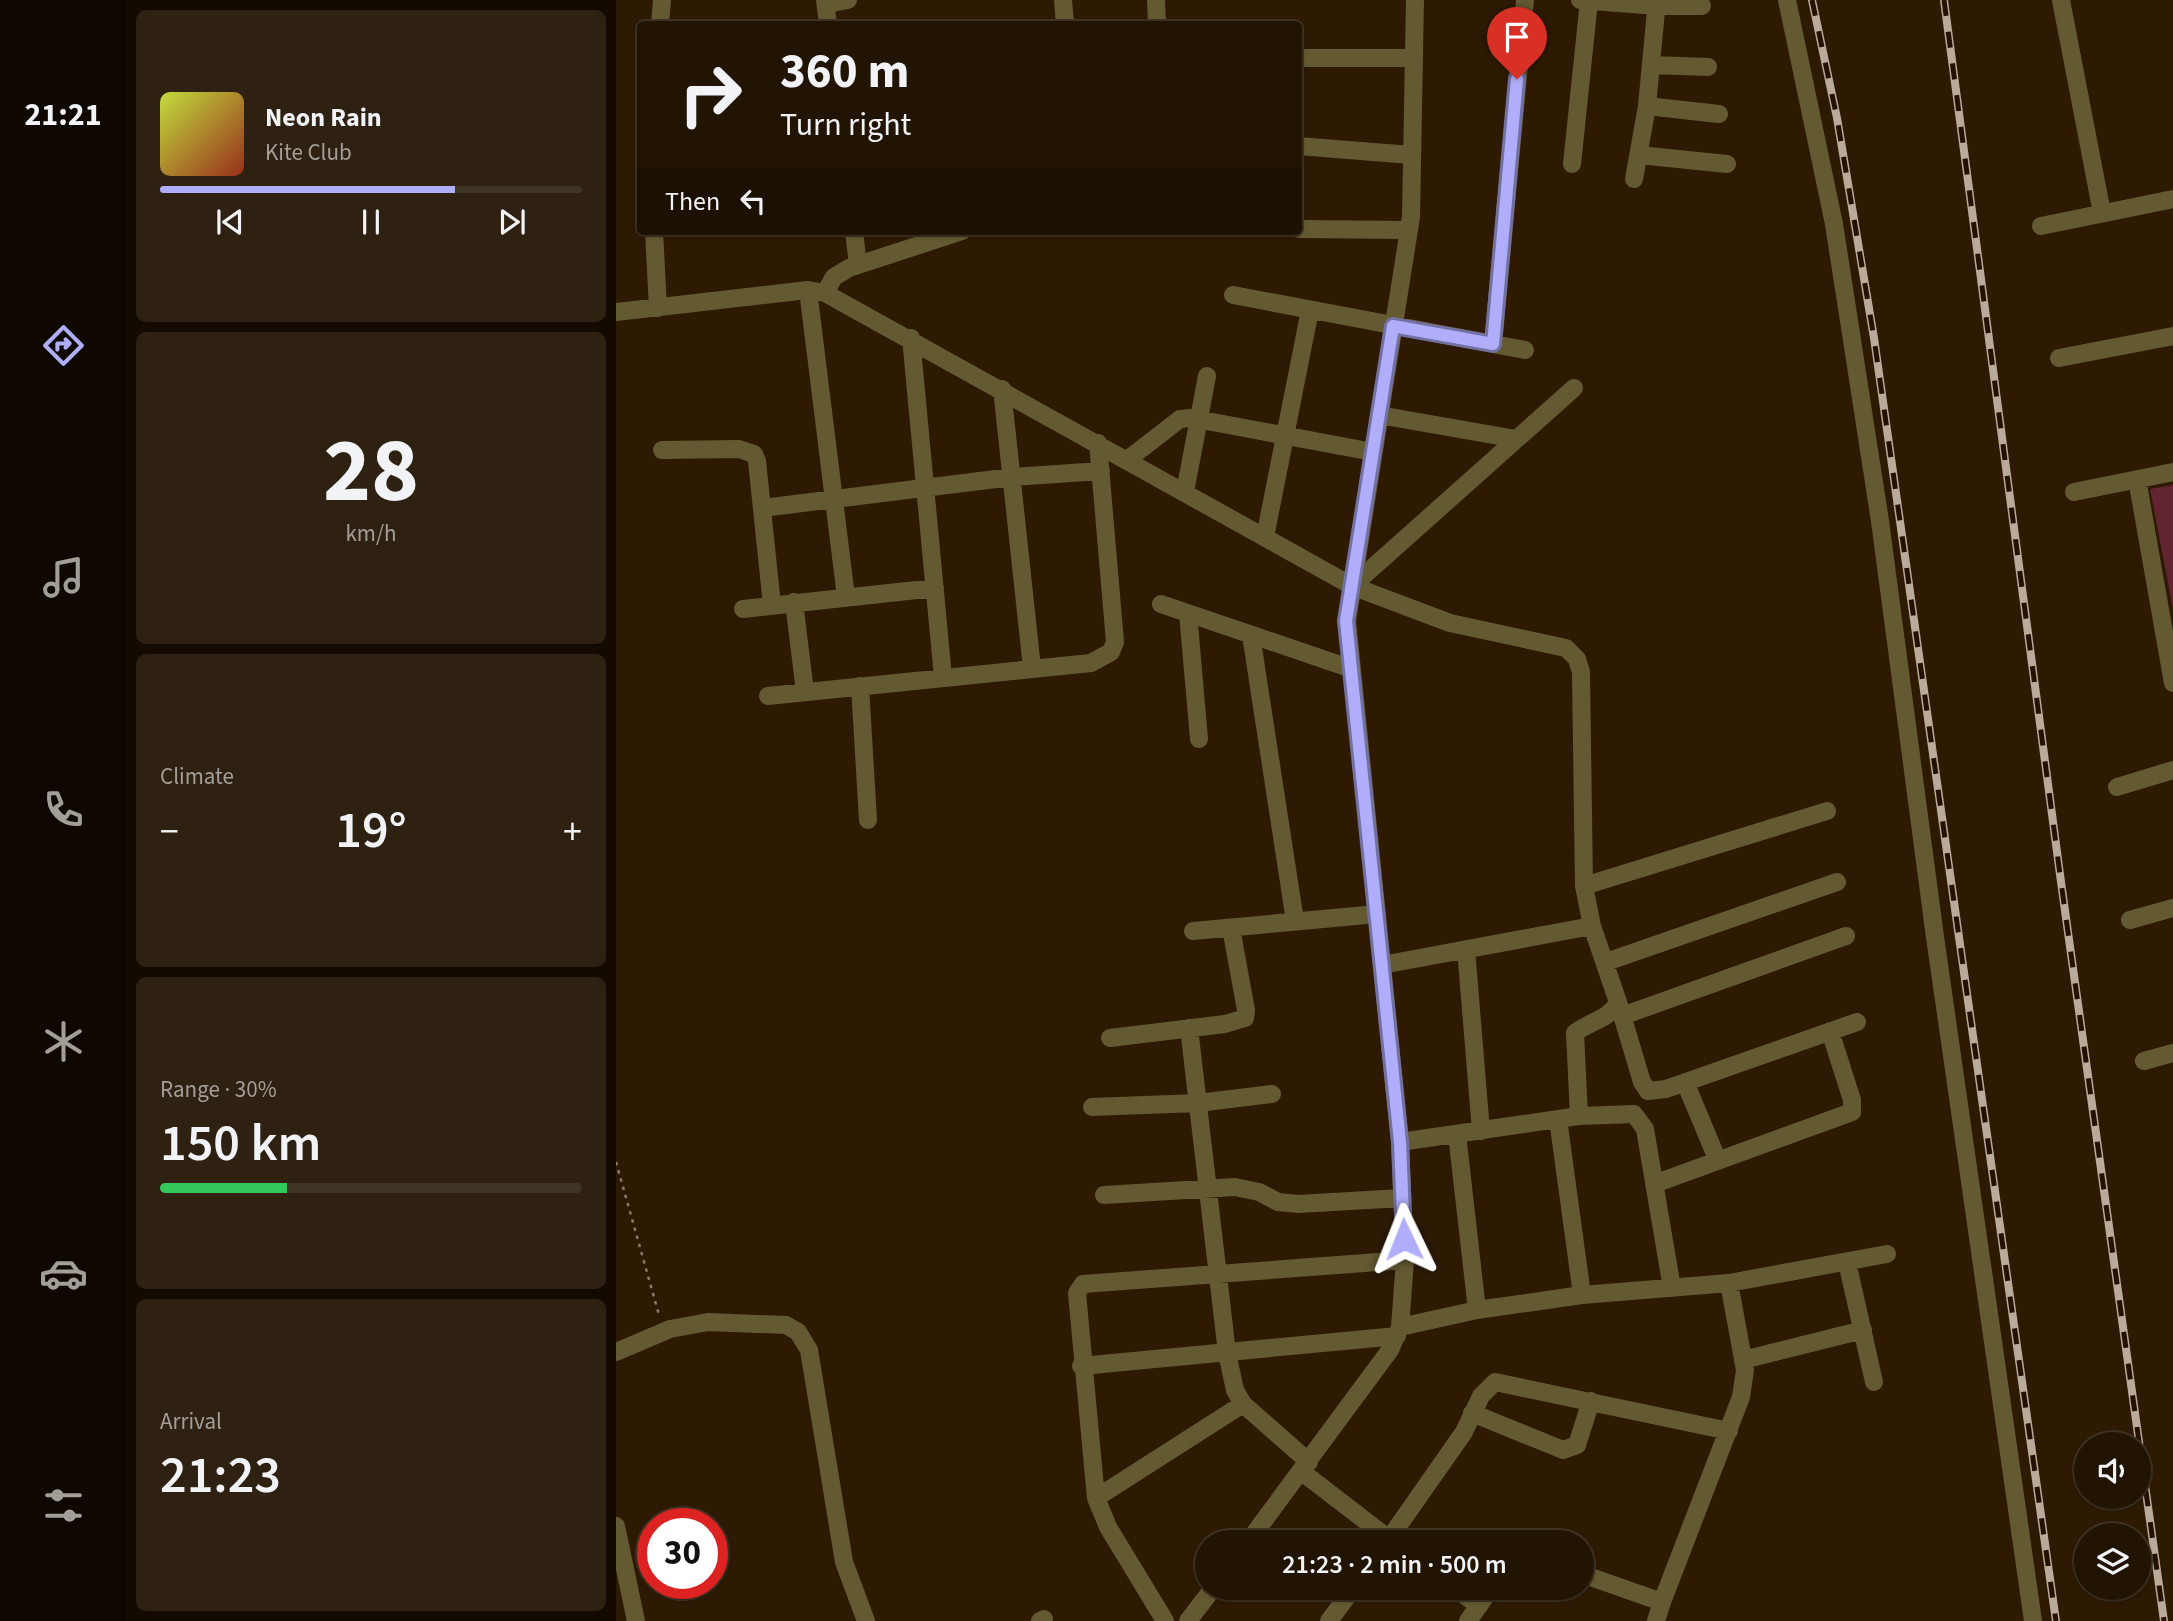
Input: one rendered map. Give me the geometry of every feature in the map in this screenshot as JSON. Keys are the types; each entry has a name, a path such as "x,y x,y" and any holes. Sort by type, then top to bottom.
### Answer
{"street":[{"path":"660,21 662,0"},
{"path":"828,21 826,2 848,0"},
{"path":"1063,0 1065,21"},
{"path":"1156,0 1157,21"},
{"path":"1257,1530 1305,1467 1399,1332 1405,1260 1400,1142 1346,621 1408,230 1415,0"},
{"path":"1493,344 1525,0"},
{"path":"1580,0 1702,6"},
{"path":"1787,0 1834,223 1880,521 1933,923 2032,1621"},
{"path":"2061,0 2102,213"},
{"path":"1572,164 1589,1"},
{"path":"1634,178 1647,106 1657,3"},
{"path":"1302,58 1414,58"},
{"path":"1651,65 1708,67"},
{"path":"1647,106 1718,114"},
{"path":"1302,146 1411,155"},
{"path":"1639,155 1727,164"},
{"path":"2041,226 2173,199"},
{"path":"1302,229 1408,230"},
{"path":"654,235 658,307"},
{"path":"854,235 858,265"},
{"path":"817,292 834,277 858,265 950,235"},
{"path":"817,292 834,499 846,597"},
{"path":"616,312 817,292 911,338 1352,586 1450,623 1566,648 1577,659 1581,672 1584,886 1592,926 1606,962 1642,1082 1648,1091 1685,1082 1857,1021"},
{"path":"1233,295 1525,350"},
{"path":"1265,537 1310,310"},
{"path":"2059,358 2173,336"},
{"path":"911,338 943,677"},
{"path":"1185,492 1207,376"},
{"path":"1352,586 1574,387"},
{"path":"1002,389 1032,668"},
{"path":"1379,415 1516,439"},
{"path":"1127,460 1180,419 1199,419 1373,452"},
{"path":"768,696 1091,663 1111,652 1115,642 1098,443"},
{"path":"662,450 749,450 757,461 772,605"},
{"path":"762,508 1012,477 1101,471"},
{"path":"2074,492 2173,472"},
{"path":"2137,479 2173,683"},
{"path":"743,609 935,587"},
{"path":"794,602 805,692"},
{"path":"1161,604 1352,669"},
{"path":"1188,613 1199,739"},
{"path":"1251,635 1295,921"},
{"path":"860,686 868,820"},
{"path":"2117,787 2173,770"},
{"path":"1584,886 1827,811"},
{"path":"1606,962 1837,882"},
{"path":"2130,920 2173,908"},
{"path":"1193,931 1377,914"},
{"path":"1382,965 1592,926"},
{"path":"1110,1038 1238,1022 1245,1018 1246,1010 1231,928"},
{"path":"1579,1116 1575,1032 1585,1025 1620,1009 1846,936"},
{"path":"1466,949 1481,1131"},
{"path":"1189,1028 1227,1353 1235,1390 1243,1404 1305,1467 1377,1530"},
{"path":"1654,1184 1852,1112 1852,1100 1830,1031"},
{"path":"2144,1061 2173,1053"},
{"path":"1685,1082 1718,1161"},
{"path":"1092,1107 1198,1103 1272,1094"},
{"path":"1400,1142 1579,1116 1634,1114 1645,1129 1672,1288"},
{"path":"1558,1119 1582,1295"},
{"path":"1457,1134 1477,1310"},
{"path":"1104,1195 1208,1187 1247,1188 1278,1202 1298,1204 1402,1198"},
{"path":"1081,1366 1227,1353 1399,1332 1477,1310 1582,1295 1729,1283 1887,1254"},
{"path":"1165,1621 1108,1527 1096,1498 1075,1300 1083,1284 1405,1260"},
{"path":"1847,1262 1874,1382"},
{"path":"1656,1621 1741,1397 1745,1370 1729,1283"},
{"path":"616,1352 664,1331 708,1322 773,1322 798,1332 806,1342 844,1562 866,1621"},
{"path":"1743,1360 1863,1330"},
{"path":"1397,1530 1464,1432 1481,1396 1495,1382 1729,1431"},
{"path":"1472,1413 1563,1450 1577,1445 1591,1401"},
{"path":"1096,1498 1243,1404"},
{"path":"616,1526 636,1621"},
{"path":"1594,1578 1662,1602"},
{"path":"1188,1621 1204,1600"},
{"path":"1329,1621 1344,1600"},
{"path":"1471,1600 1479,1606"},
{"path":"1468,1621 1483,1600"}],"path":[{"path":"616,1162 664,1331"}],"shaded area":[{"path":"2173,485 2173,609 2150,489"}],"railway":[{"path":"1812,0 1837,118 1874,338 2056,1621"},
{"path":"1944,0 2061,882 2164,1621"}],"route":[{"path":"1404,1239 1400,1142 1346,621 1393,326 1493,344 1517,79"}]}
